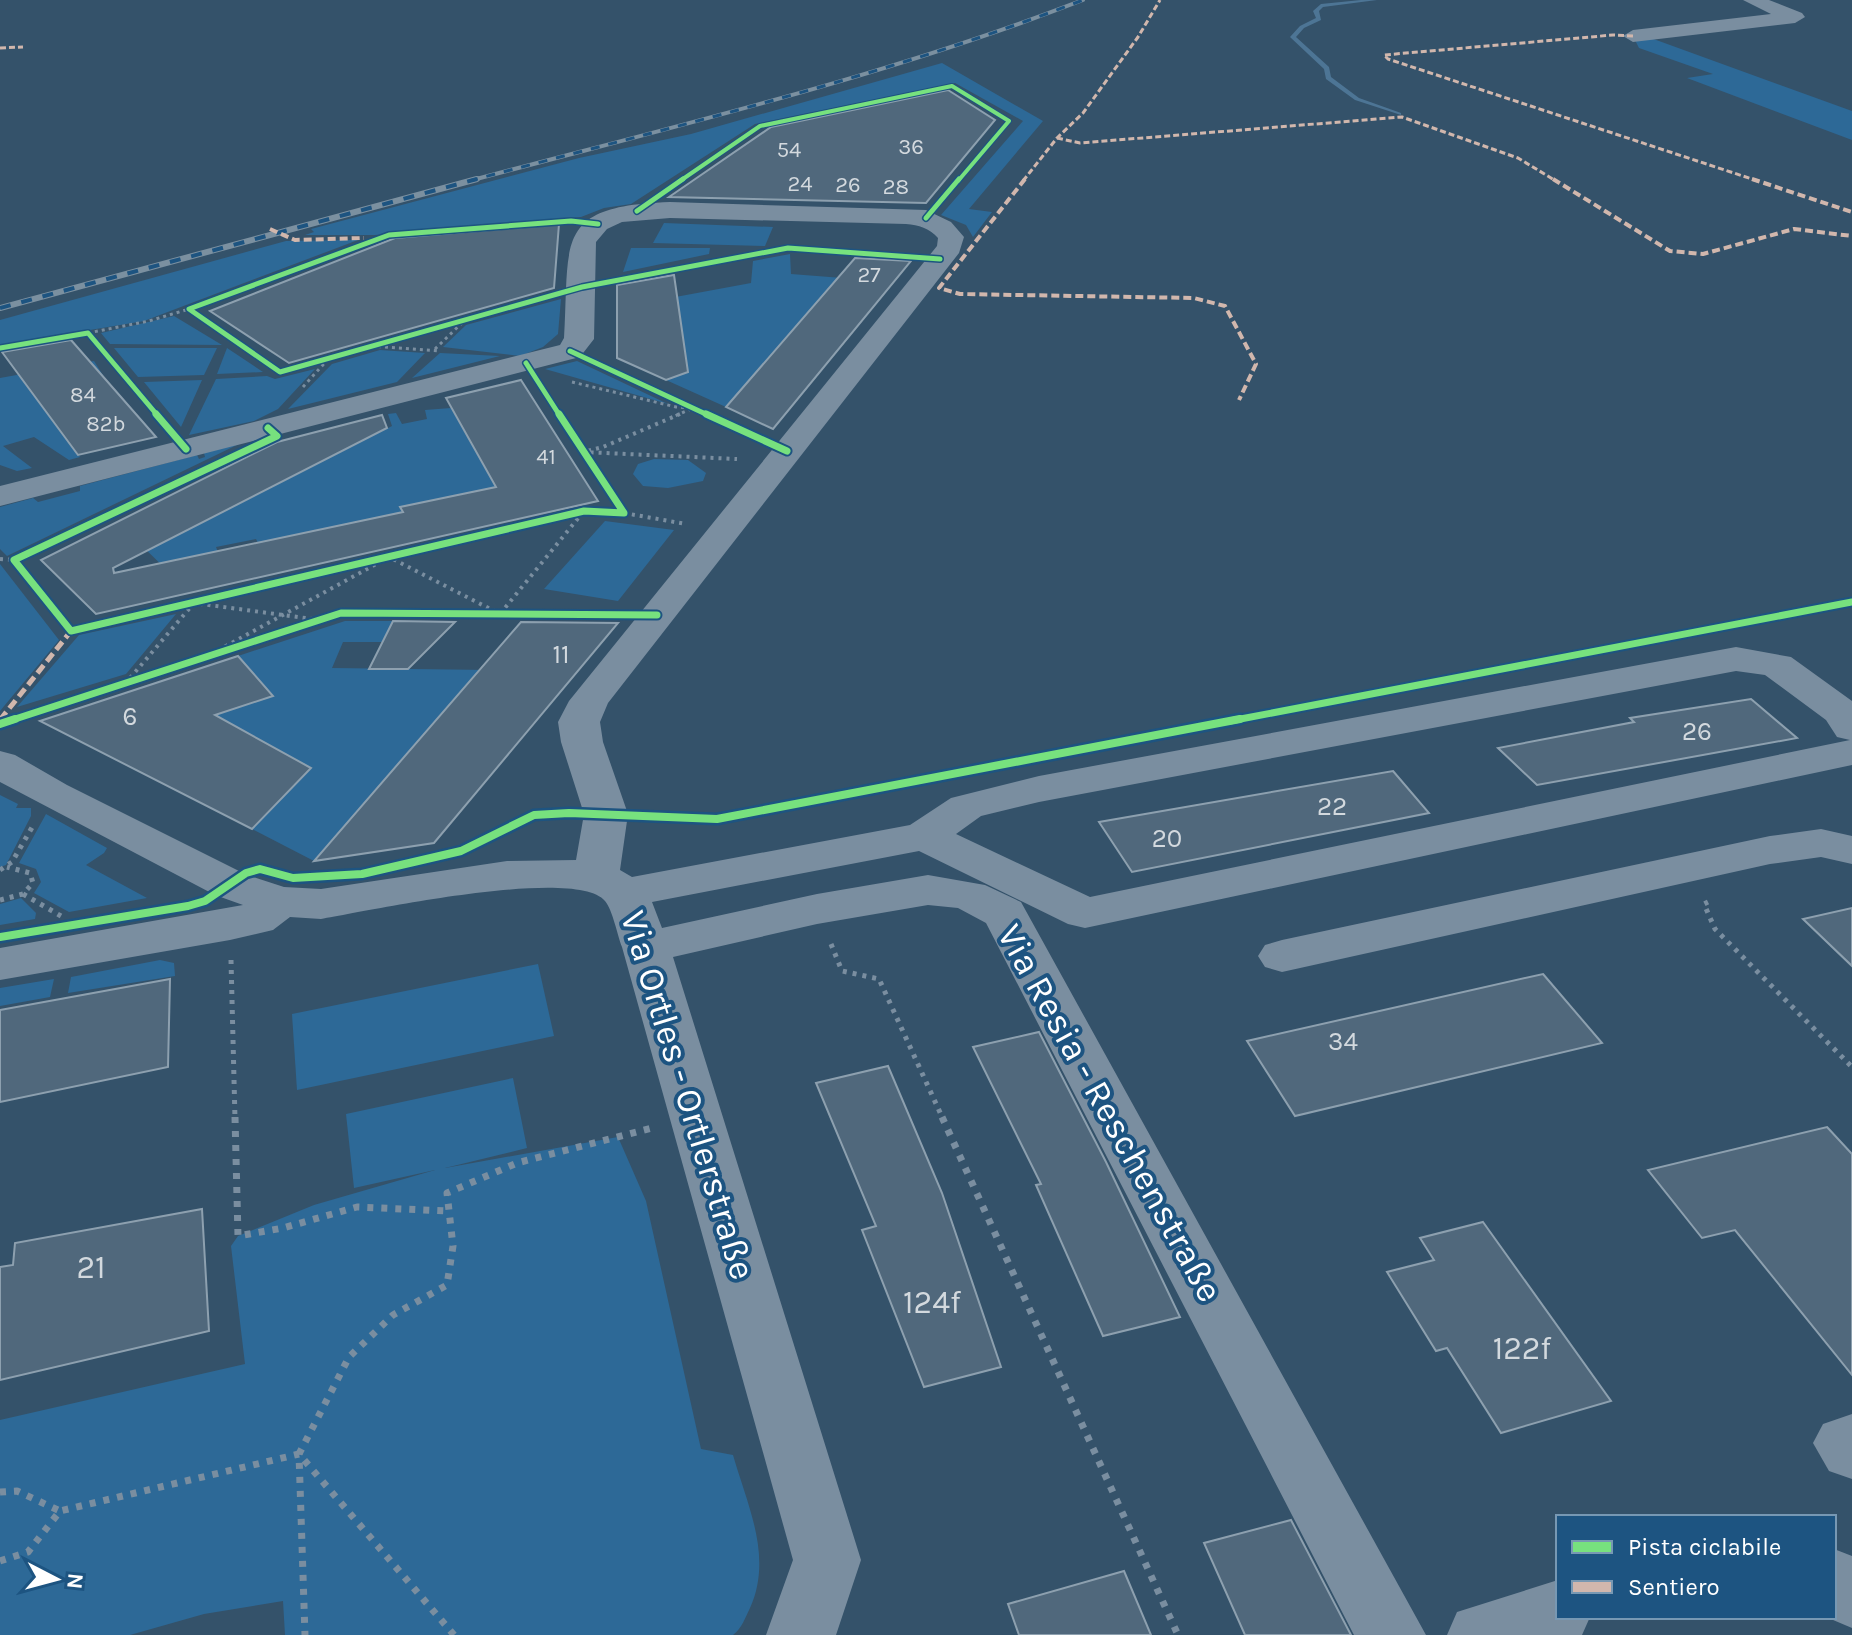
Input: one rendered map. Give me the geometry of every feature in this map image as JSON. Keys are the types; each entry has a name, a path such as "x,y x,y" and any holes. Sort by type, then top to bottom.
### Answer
{"street":[{"path":"1633,36 1795,17 1752,0"},
{"path":"0,496 529,368 570,351 579,339 583,242 587,233 613,217 637,211 670,210 882,215 926,218 942,227 951,237 950,247 589,701 579,722 582,742 606,814 610,884"},
{"path":"0,764 52,794 231,885 280,902 321,904 507,875 557,872 610,884 924,836 966,807 1039,789 1736,659 1777,665 1840,711 1852,728"},
{"path":"924,836 1085,913 1852,752"},
{"path":"1282,956 1770,850 1821,843 1852,850"},
{"name":"Via Ortles - Ortlerstraße","path":"610,884 646,947 827,1560 801,1635"},
{"name":"Via Resia - Reschenstraße","path":"646,947 817,909 928,890 969,895 1004,913 1391,1635"},
{"path":"0,964 230,925 256,919 280,902"},
{"path":"1852,1441 1845,1443 1852,1451"},
{"path":"1836,1582 1852,1596"},
{"path":"1482,1635 1556,1613"}],"path":[{"path":"74,335 149,321 203,304"},
{"path":"189,309 202,318"},
{"path":"439,327 481,315"},
{"path":"88,333 99,345"},
{"path":"357,350 398,338"},
{"path":"305,365 343,354"},
{"path":"529,368 676,407 693,408"},
{"path":"652,389 706,414"},
{"path":"583,452 603,447 693,408"},
{"path":"574,439 591,465"},
{"path":"583,452 779,461"},
{"path":"616,501 624,513"},
{"path":"500,614 584,511"},
{"path":"569,515 597,512"},
{"path":"611,513 724,531"},
{"path":"344,568 404,553"},
{"path":"0,559 14,560 28,554"},
{"path":"389,557 500,614"},
{"path":"204,658 389,557"},
{"path":"14,560 24,572"},
{"path":"178,607 224,596"},
{"path":"194,603 320,620"},
{"path":"125,684 194,603"},
{"path":"484,614 516,614"},
{"path":"291,629 330,617"},
{"path":"191,662 262,639"},
{"path":"111,688 151,675"},
{"path":"3,869 12,862 52,794"},
{"path":"0,900 23,894 33,883 30,873 3,869"},
{"path":"23,894 63,917"},
{"path":"1716,898 1704,904 1715,929 1852,1067"},
{"path":"817,909 842,971 879,979 1178,1635"},
{"path":"230,925 238,1236 283,1228 357,1207 449,1211"},
{"path":"305,1635 299,1454 349,1357 393,1315 447,1285 453,1246 447,1193 517,1163 697,1117"},
{"path":"0,1492 17,1491 60,1511 299,1454"},
{"path":"299,1454 454,1635"},
{"path":"0,1561 28,1552 60,1511"}],"shaded area":[{"path":"1648,37 1852,111 1852,140 1687,78 1713,74 1639,48 1634,38"},
{"path":"942,63 1043,121 969,209 992,212 973,237 966,225 941,215 1023,121 955,83 755,124 631,204 604,208 581,217 375,235 305,235 314,232 311,229 579,158 691,134"},
{"path":"664,223 773,227 765,246 653,243"},
{"path":"358,240 144,321 0,345 0,320 286,241"},
{"path":"631,248 710,248 709,254 623,272"},
{"path":"790,254 791,274 894,282 882,297 827,291 726,407 666,380 688,372 681,324 617,329 616,308 751,283 753,261"},
{"path":"561,299 558,334 543,347 520,356 443,347 466,325"},
{"path":"174,316 222,345 110,344 101,333"},
{"path":"114,348 217,348 204,375 138,377"},
{"path":"227,348 263,372 217,374"},
{"path":"380,350 425,353 397,382 288,409 332,364"},
{"path":"440,353 500,356 412,378"},
{"path":"94,361 104,377 33,394 80,457 69,460 34,437 3,446 32,468 17,471 0,465 0,378"},
{"path":"577,361 668,404 545,369"},
{"path":"315,369 278,409 254,421 189,435 216,379 267,376 275,379"},
{"path":"202,380 181,427 144,382"},
{"path":"451,408 514,519 401,507 403,512 258,543 256,539 216,547 230,583 171,574 139,543 139,511 186,531 392,426 388,414 396,413 402,424 427,419 425,410"},
{"path":"239,444 7,556 0,549 0,507 33,498 38,502 80,491 80,486 197,455 199,459 205,457 204,453"},
{"path":"654,459 688,460 706,473 703,481 668,488 643,486 633,474 638,464"},
{"path":"605,521 674,530 618,601 544,589"},
{"path":"0,564 59,640 0,711"},
{"path":"176,614 126,674 17,707 79,635"},
{"path":"345,621 393,621 382,642 343,642 332,668 578,671 548,707 449,705 314,861 252,829 311,769 253,736 145,775 102,753 238,656"},
{"path":"0,795 18,804 16,808 31,808 31,816 6,865 0,867"},
{"path":"46,814 107,848 86,865 147,898 69,912 34,893 41,882 36,869 19,863"},
{"path":"21,898 36,913 35,919 0,925 0,904"},
{"path":"160,960 174,963 175,976 68,993 71,977"},
{"path":"538,964 554,1036 297,1090 292,1014"},
{"path":"54,979 50,997 0,1006 0,988"},
{"path":"513,1078 527,1148 445,1168 618,1137 646,1201 701,1449 733,1455 756,1532 759,1570 756,1589 745,1619 736,1632 733,1635 285,1635 283,1601 204,1614 130,1635 0,1635 0,1420 245,1364 231,1246 238,1236 314,1205 435,1170 354,1188 346,1114"}],"building":[{"path":"948,90 995,120 926,203 669,197 771,127"},
{"path":"559,224 554,288 289,363 210,311 395,238"},
{"path":"855,258 911,261 773,429 726,407"},
{"path":"674,275 688,372 666,380 617,358 617,285"},
{"path":"71,340 156,437 78,455 2,352"},
{"path":"521,380 598,501 96,614 41,560 277,442 382,415 387,428 113,568 114,573 403,512 400,507 496,487 446,398"},
{"path":"393,621 455,622 408,669 369,669"},
{"path":"521,622 618,623 434,843 314,861"},
{"path":"238,656 273,696 215,715 311,768 252,829 40,721"},
{"path":"1751,699 1797,738 1537,785 1498,748 1634,722 1630,718"},
{"path":"1393,771 1429,813 1132,872 1099,822"},
{"path":"1852,908 1852,966 1803,919"},
{"path":"1543,974 1602,1043 1295,1116 1247,1041"},
{"path":"170,979 168,1067 0,1102 0,1010"},
{"path":"1039,1032 1106,1162 1180,1317 1103,1336 1036,1185 1041,1184 973,1047"},
{"path":"888,1066 942,1193 1001,1367 924,1387 862,1230 876,1226 816,1083"},
{"path":"1827,1127 1852,1154 1852,1375 1735,1230 1702,1238 1648,1170"},
{"path":"202,1209 209,1331 0,1380 0,1267 13,1265 15,1243"},
{"path":"1483,1222 1611,1401 1501,1433 1447,1348 1436,1351 1387,1272 1434,1260 1420,1238"},
{"path":"1291,1520 1351,1635 1245,1635 1204,1543"},
{"path":"1124,1571 1151,1635 1019,1635 1008,1604"}],"waterway":[{"path":"1374,0 1321,6 1316,11 1319,19 1302,27 1293,37 1327,68 1328,78 1357,99 1399,114"}],"railway":[{"path":"469,181 856,77 1008,28 1083,0"},
{"path":"0,308 477,179"}],"marked path":[{"path":"1160,0 1138,37 1083,113 1057,138 939,288 960,294 1194,298 1225,306 1256,364 1239,400"},
{"path":"1633,36 1613,35 1384,55 1388,59 1852,212"},
{"path":"0,48 23,47"},
{"path":"1057,138 1080,143 1402,117 1518,158 1670,251 1703,254 1794,229 1852,236"},
{"path":"270,229 295,240 364,238"},
{"path":"0,720 71,631"}],"cycle path":[{"path":"637,211 760,126 952,86 1009,121 926,218"},
{"path":"598,224 571,221 389,235 189,309 280,372 582,287 788,248 940,259"},
{"path":"0,348 88,333 186,449"},
{"path":"570,351 787,451"},
{"path":"268,428 277,436 14,560 71,631 584,511 624,513 526,363"},
{"path":"0,937 188,906 205,901 246,873 260,869 293,878 362,874 461,851 534,815 569,813 717,819 1852,602"},
{"path":"0,724 341,613 657,615"}]}
